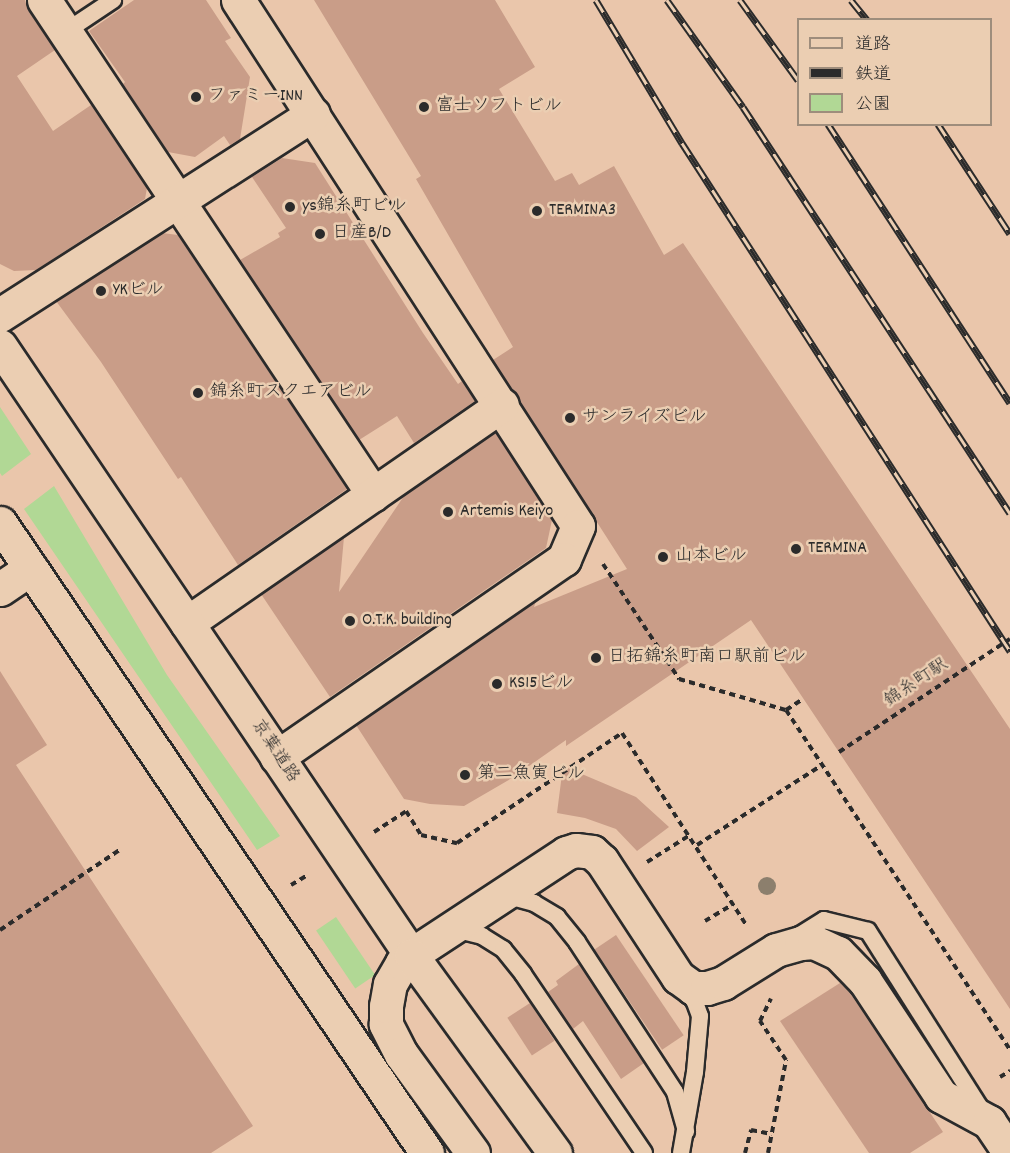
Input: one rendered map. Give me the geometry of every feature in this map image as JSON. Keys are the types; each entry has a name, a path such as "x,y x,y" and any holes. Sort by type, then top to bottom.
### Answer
{"main road":[{"path":"44,0 373,494"},
{"path":"238,0 502,405 578,526 564,559 277,757"},
{"path":"0,315 313,114"},
{"name":"京葉道路","path":"0,346 411,955 555,1153"},
{"path":"187,623 502,405"},
{"path":"0,522 428,1153"},
{"path":"0,589 31,568"},
{"path":"473,1153 401,1054 386,1024 390,984 402,963 411,955 566,853 576,850 592,852 602,861 678,977 693,988 707,988 723,983 776,950 801,943 814,942 838,953 852,964 865,981 941,1096 989,1122 1010,1153"}],"lane":[{"path":"65,32 113,0"},
{"path":"492,902 512,897 534,903 557,917 577,942 675,1092 686,1131"},
{"path":"442,934 462,931 472,933 482,936 503,949 523,974 644,1153"},
{"path":"678,977 695,1002 700,1016 695,1072 681,1153"}],"path":[{"path":"578,526 679,679 786,710 1010,1050"},
{"name":"錦糸町駅","path":"839,752 1010,639"},
{"path":"786,710 800,701"},
{"path":"697,846 822,765"},
{"path":"645,864 690,835"},
{"path":"0,930 121,849"},
{"path":"285,889 306,876"},
{"path":"705,921 733,903"},
{"path":"768,1153 786,1060 760,1022 774,991"},
{"path":"1000,1077 1010,1071"},
{"path":"745,1153 751,1130 772,1134"}],"green space":[{"path":"0,407 31,454 2,476 0,473"},
{"path":"54,486 167,675 280,836 257,850 24,509"},
{"path":"336,917 375,975 355,988 316,930"}],"building":[{"path":"0,0 25,0 28,10 55,50 17,76 53,131 91,105 147,188 145,199 36,270 14,271 0,264"},
{"path":"134,0 206,0 231,38 225,41 250,77 240,139 230,145 224,136 195,157 168,152 123,84 125,82 89,31"},
{"path":"314,0 495,0 535,67 499,89 555,181 572,173 579,185 614,166 664,255 683,243 1010,729 1010,1009 751,620 566,746 566,740 512,778 464,806 430,804 404,799 356,725 536,601 534,607 627,569 493,360 513,347 416,179 421,176"},
{"path":"282,158 315,163 423,333 458,384 462,381 475,401 414,443 397,416 359,440 240,260 280,237 278,233 286,228 252,177"},
{"path":"162,233 178,235 347,489 238,565 181,477 178,479 101,362 56,301"},
{"path":"495,432 552,520 546,548 330,697 261,594 344,537 339,592 404,496"},
{"path":"0,671 47,745 16,765 253,1126 211,1153 0,1153"},
{"path":"563,766 636,797 669,827 637,851 616,829 585,818 557,813"},
{"path":"616,935 684,1035 662,1050 594,950"},
{"path":"579,964 644,1063 621,1079 583,1021 573,1029 548,992 558,985 556,981"},
{"path":"840,983 850,993 943,1132 910,1153 869,1153 780,1021"},
{"path":"530,1003 555,1041 532,1055 507,1018"}],"railway":[{"path":"596,0 682,143 1010,651"},
{"path":"667,0 743,107 1010,513"},
{"path":"740,0 797,79"},
{"path":"851,0 865,18"},
{"path":"829,126 1010,403"},
{"path":"939,126 1010,234"}],"place":[{"name":"ファミーINN","path":"196,97"},
{"name":"富士ソフトビル","path":"424,107"},
{"name":"ys錦糸町ビル","path":"290,207"},
{"name":"TERMINA3","path":"537,211"},
{"name":"日産B/D","path":"320,234"},
{"name":"YKビル","path":"101,291"},
{"name":"錦糸町スクエアビル","path":"198,393"},
{"name":"サンライズビル","path":"570,418"},
{"name":"Artemis Keiyo","path":"448,512"},
{"name":"TERMINA","path":"796,549"},
{"name":"山本ビル","path":"663,557"},
{"name":"O.T.K. building","path":"350,621"},
{"name":"日拓錦糸町南口駅前ビル","path":"596,658"},
{"name":"KS15ビル","path":"497,684"},
{"name":"第二魚寅ビル","path":"465,775"}]}
